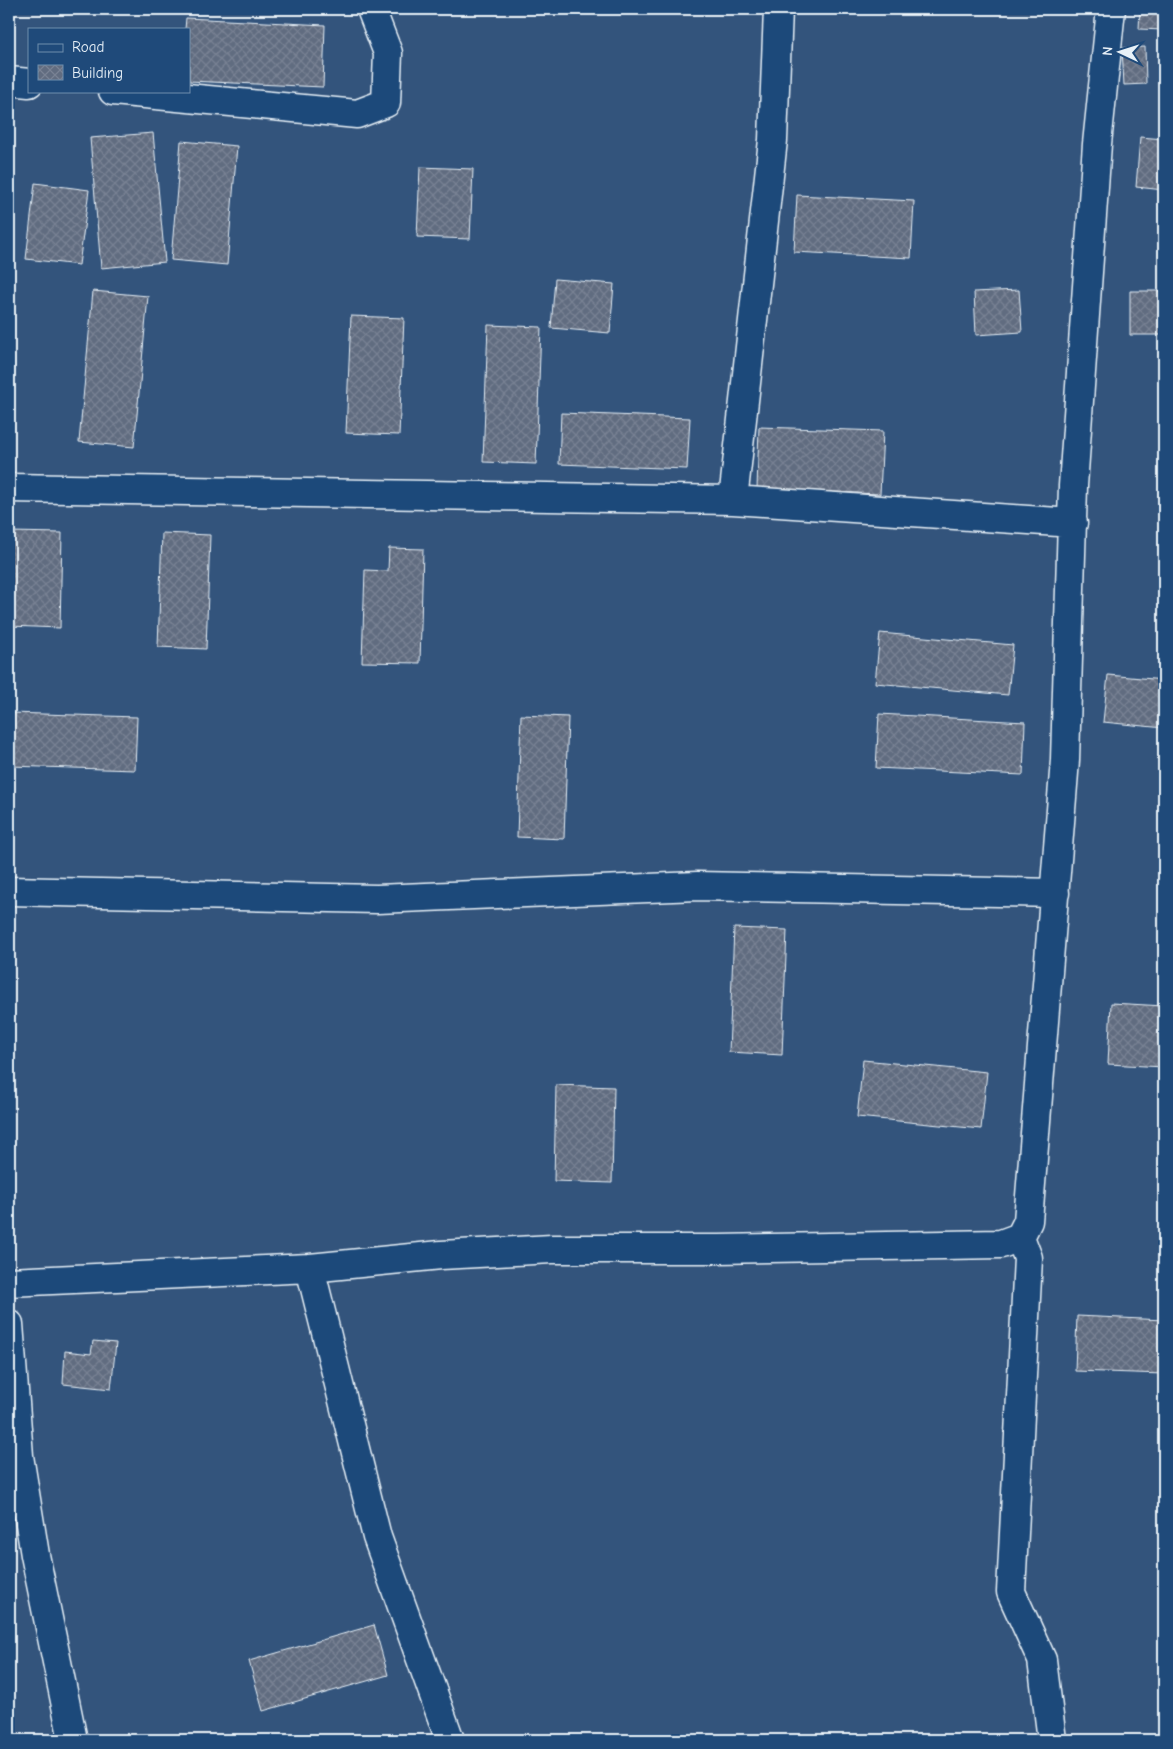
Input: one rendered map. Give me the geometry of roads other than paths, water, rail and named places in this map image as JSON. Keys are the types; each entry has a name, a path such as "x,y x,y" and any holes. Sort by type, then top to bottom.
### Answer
{"street":[{"path":"124,92 357,114 386,103 388,53 371,9"},
{"path":"733,500 773,140 778,9"},
{"path":"9,1282 310,1268 441,1255 552,1249 719,1249 1000,1244 1020,1237 1028,1221 1065,760 1073,486 1097,144 1111,9"},
{"path":"9,81 28,83"},
{"path":"9,488 733,500 1072,523"},
{"path":"9,891 378,899 697,886 1055,893"},
{"path":"1020,1237 1028,1258 1011,1592 1042,1660 1052,1740"},
{"path":"310,1268 376,1538 450,1740"},
{"path":"9,1324 19,1456 34,1555 73,1740"}]}
